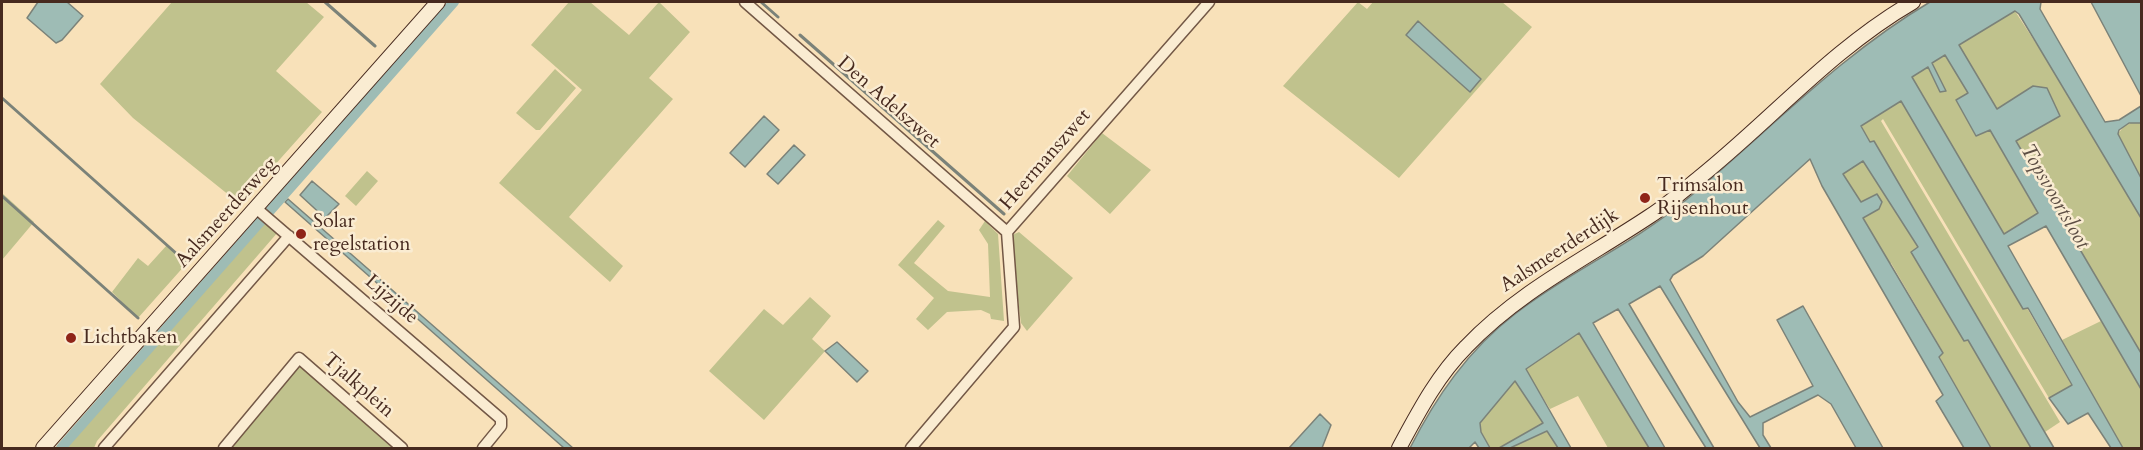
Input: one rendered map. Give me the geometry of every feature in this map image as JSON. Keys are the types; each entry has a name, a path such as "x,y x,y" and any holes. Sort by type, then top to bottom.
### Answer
{"street":[{"name":"Aalsmeerderweg","path":"43,448 263,214 438,2"},
{"name":"Den Adelszwet","path":"744,2 1007,232"},
{"name":"Heermanszwet","path":"911,448 1014,327 1007,232 1209,2"},
{"name":"Aalsmeerderdijk","path":"1399,448 1426,397 1464,348 1492,321 1537,286 1651,215 1702,175 1847,47 1913,2"},
{"name":"Lijzijde","path":"263,214 501,418 501,426 483,448"},
{"path":"104,448 289,236"},
{"name":"Tjalkplein","path":"224,448 299,358 402,448"}],"green space":[{"path":"172,2 306,2 324,17 276,71 322,112 240,204 133,118 100,84"},
{"path":"569,2 590,2 629,35 659,2 690,32 649,78 673,99 569,217 623,266 610,282 499,183 582,90 531,45"},
{"path":"1358,2 1367,9 1373,2 1502,2 1532,27 1399,178 1283,86"},
{"path":"2015,11 2070,96 2141,218 2141,353 2016,141 2060,116 2033,86 1997,109 1959,45"},
{"path":"1946,55 1968,93 1956,100 1976,136 1990,130 2038,214 2003,234 1912,77 1928,66 1940,92 1945,91 1932,63"},
{"path":"555,69 576,88 540,130 536,130 516,113"},
{"path":"1901,101 2023,309 2027,308 2072,386 2049,398 1883,119 1881,121 2060,422 2045,432 1874,141 1870,142 1861,125"},
{"path":"2135,121 2141,123 2141,178 2118,134 2124,126"},
{"path":"1102,133 1151,170 1110,214 1067,176"},
{"path":"1863,161 1918,247 1912,252 1964,341 1968,339 2031,448 1991,448 1939,356 1943,352 1891,263 1888,264 1863,218 1861,202 1843,174"},
{"path":"367,171 378,181 356,206 345,196"},
{"path":"2,193 34,222 2,260"},
{"path":"261,218 278,232 97,441 94,448 61,448"},
{"path":"938,220 945,226 914,263 948,291 990,297 988,244 979,230 985,221 998,234 1004,321 991,319 990,314 981,310 947,312 928,330 916,319 934,298 898,265"},
{"path":"1019,232 1073,278 1027,331 1021,323 1010,236"},
{"path":"167,245 187,263 138,318 112,292 138,258 148,266"},
{"path":"810,297 831,316 812,339 825,351 764,420 709,371 764,309 783,325"},
{"path":"2101,321 2141,389 2141,448 2123,448 2062,340"},
{"path":"1579,332 1649,448 1608,448 1578,396 1550,409 1528,374 1526,369 1531,364"},
{"path":"296,363 395,448 233,448 228,444"},
{"path":"1515,381 1544,423 1499,448 1490,448 1481,432 1480,423"},
{"path":"1548,431 1558,448 1510,448"}],"water":[{"path":"38,2 67,2 83,16 62,40 56,43 27,18"},
{"path":"1930,2 2041,2 2040,9 2105,122 2119,120 2141,106 2141,123 2129,123 2119,130 2118,134 2141,178 2141,218 2019,14 2015,11 1959,45 1997,109 2033,86 2047,88 2060,116 2016,141 2141,353 2141,389 2046,226 2008,246 2123,448 2111,448 2088,413 2068,424 2049,398 2072,385 2028,308 2023,309 1901,101 1861,126 1870,142 1874,141 2054,448 2031,448 1968,340 1964,341 1911,252 1918,247 1863,161 1843,174 1861,202 1877,194 1882,202 1879,209 1863,218 1943,353 1939,357 1991,448 1964,448 1936,401 1943,395 1822,186 1810,159 1703,256 1673,275 1670,280 1738,402 1750,417 1813,386 1777,320 1803,306 1883,448 1856,448 1831,404 1818,395 1763,423 1763,435 1771,448 1760,448 1660,286 1629,304 1714,448 1706,448 1618,309 1593,323 1665,448 1649,448 1579,333 1526,369 1571,448 1558,448 1547,431 1510,448 1499,448 1543,423 1515,381 1480,423 1481,432 1490,448 1479,448 1475,442 1469,448 1410,448 1455,375 1498,328 1535,299 1640,233 1681,204 1832,72 1896,24","holes":["1945,55 1968,93 1956,100 1976,136 1990,130 2038,213 2004,234 1912,77 1928,67 1940,92 1946,91 1932,63"]},
{"path":"2091,2 2141,2 2141,96"},
{"path":"1418,21 1481,79 1470,92 1406,35"},
{"path":"764,116 779,130 745,167 730,153"},
{"path":"794,145 805,155 778,184 767,174"},
{"path":"312,181 339,204 325,218 300,195"},
{"path":"288,199 573,448 564,448 285,202"},
{"path":"837,342 868,371 857,382 825,351"},
{"path":"1320,414 1331,425 1322,448 1289,448"}],"waterway":[{"path":"325,2 375,46"},
{"path":"61,448 454,2"},
{"path":"761,2 778,17"},
{"path":"800,35 1004,214"},
{"path":"2,98 187,263"},
{"path":"2,196 138,318"}],"place":[{"name":"Trimsalon Rijsenhout","path":"1645,198"},
{"name":"Solar regelstation","path":"301,234"},
{"name":"Lichtbaken","path":"71,338"}],"water label":[{"name":"Topsvoortsloot","path":"2054,197"}]}
